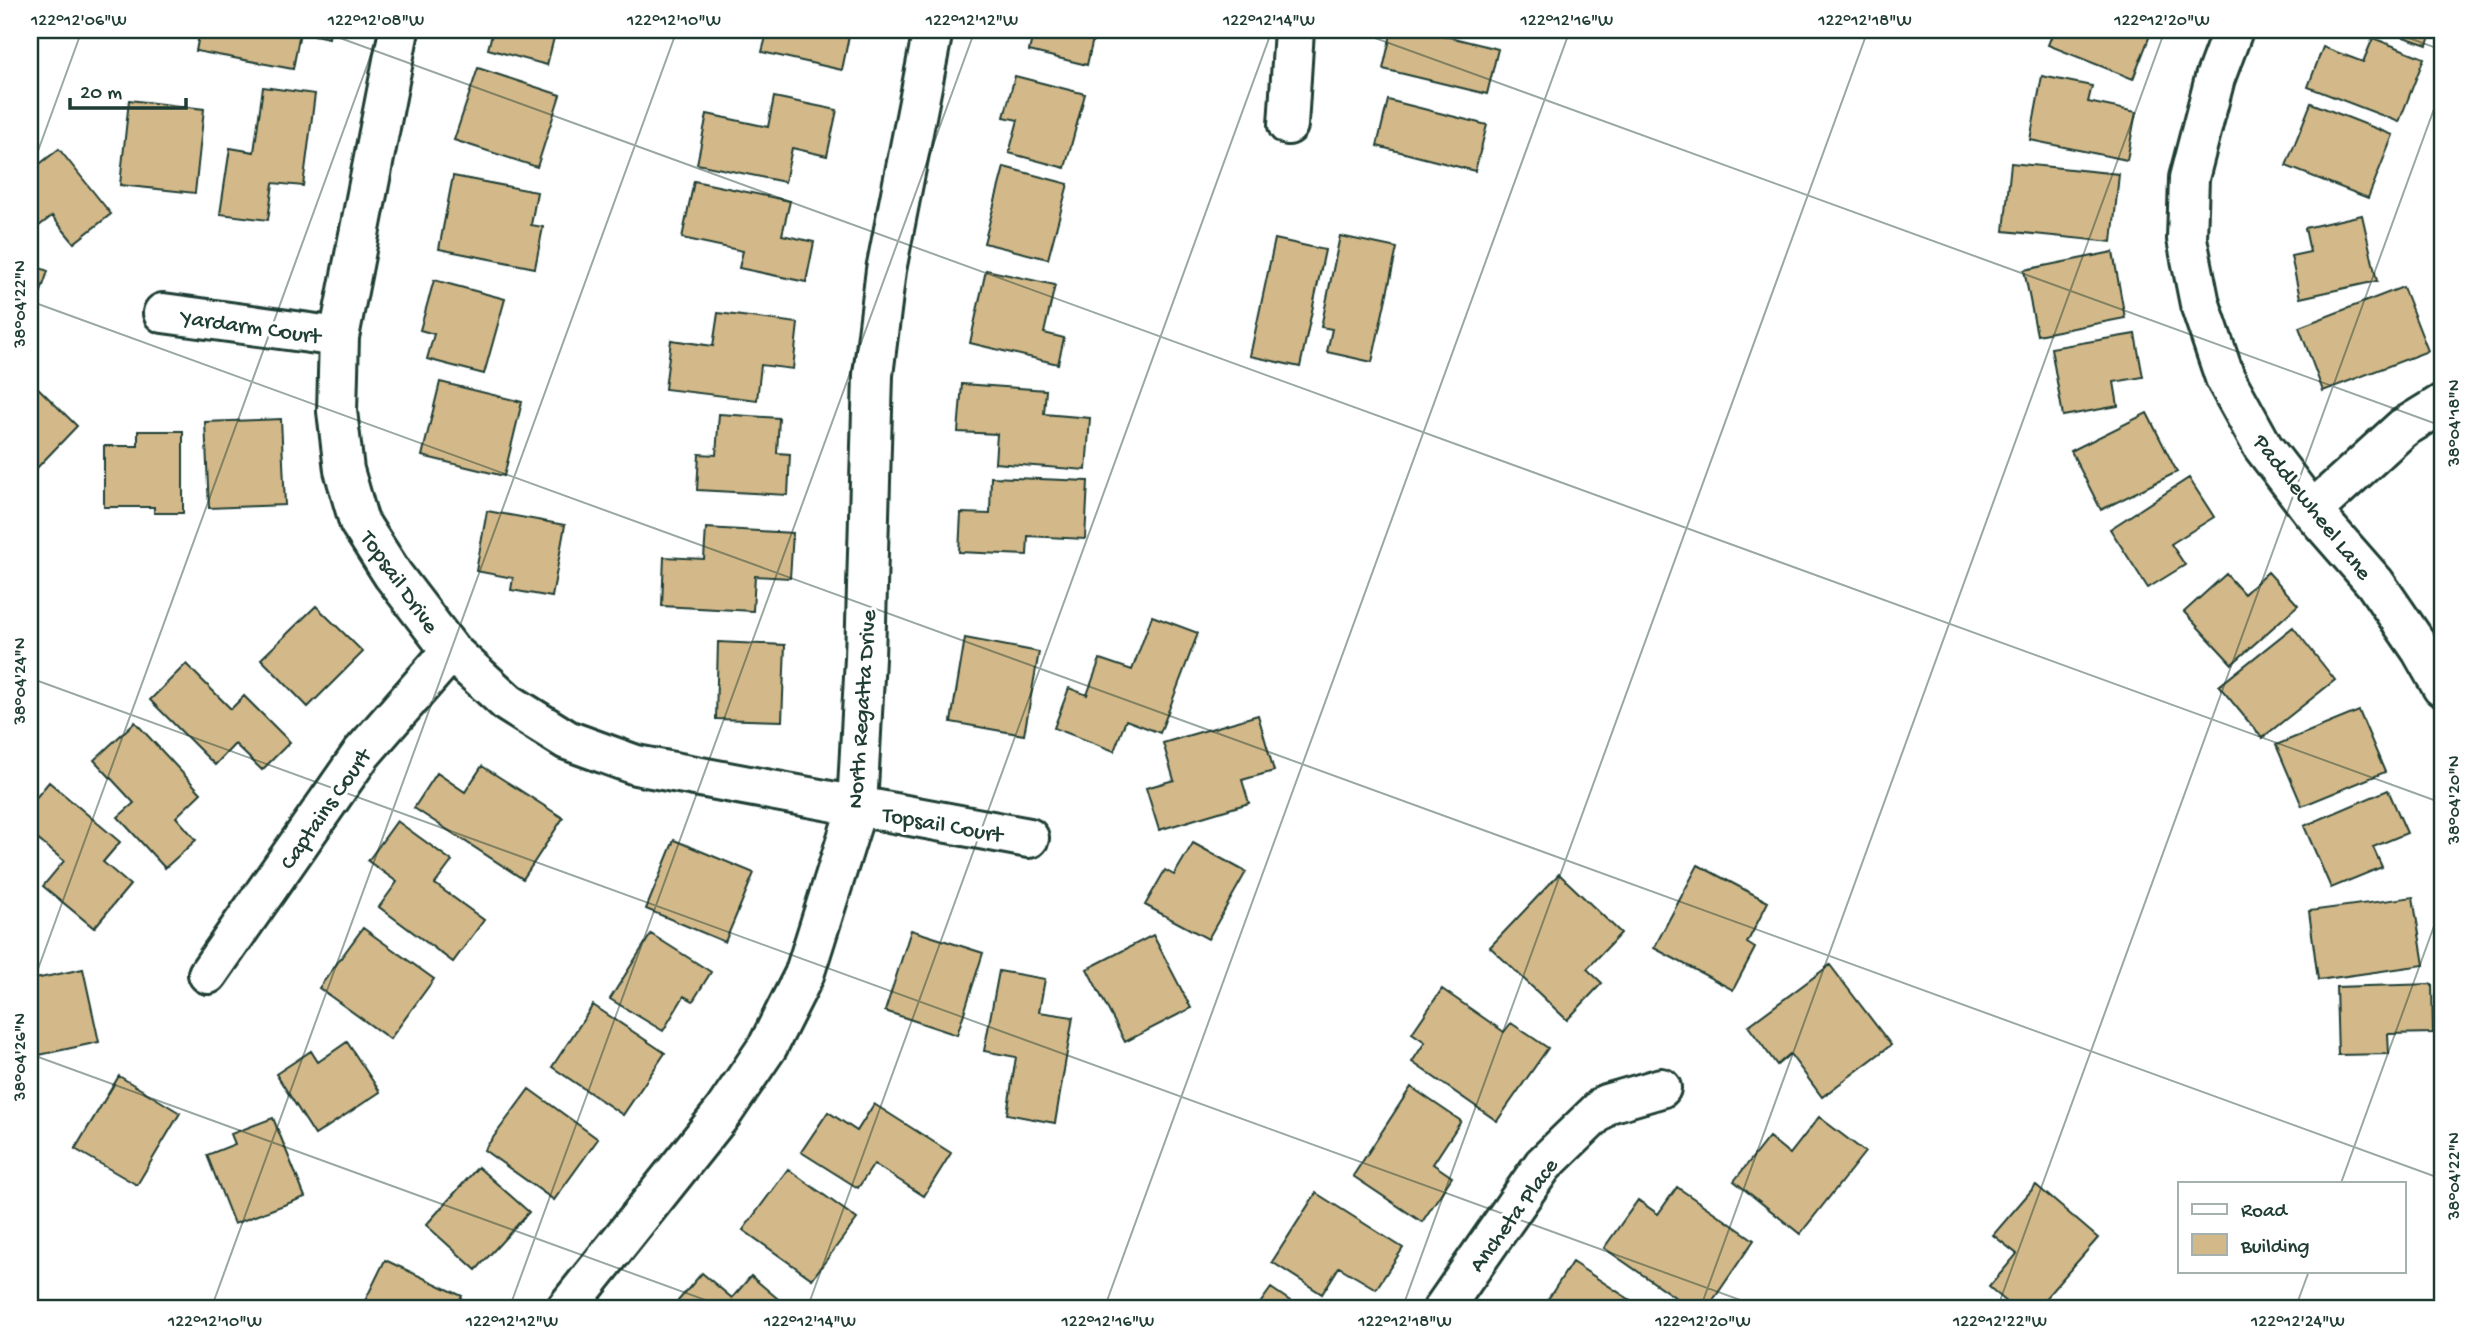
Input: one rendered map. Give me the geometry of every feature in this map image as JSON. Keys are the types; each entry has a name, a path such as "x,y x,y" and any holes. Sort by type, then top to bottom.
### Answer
{"street":[{"name":"Topsail Drive","path":"400,30 340,337 337,411 344,470 359,522 394,575 451,651 508,703 567,740 636,765 857,807"},
{"name":"North Regatta Drive","path":"566,1309 724,1111 768,1046 804,975 857,807 865,658 873,374 886,270 933,30"},
{"path":"1288,125 1294,30"},
{"name":"Paddlewheel Lane","path":"2233,30 2215,78 2189,178 2187,240 2200,304 2225,378 2263,447 2312,511 2375,583 2421,650 2442,687"},
{"name":"Yardarm Court","path":"163,313 340,337"},
{"path":"2312,511 2403,428 2442,404"},
{"name":"Captains Court","path":"208,974 362,753 451,651"},
{"name":"Topsail Court","path":"857,807 1029,838"},
{"name":"Ancheta Place","path":"1443,1309 1543,1165 1606,1104 1661,1088"}],"building":[{"path":"200,30 330,30 329,38 300,32 293,69 196,51"},
{"path":"493,30 556,30 547,65 488,49"},
{"path":"733,30 850,31 842,70 762,52 766,37"},
{"path":"1034,30 1095,30 1087,65 1029,51"},
{"path":"1392,30 1421,30 1498,49 1487,94 1383,69"},
{"path":"2054,30 2152,30 2133,79 2048,45"},
{"path":"2383,30 2432,30 2427,45"},
{"path":"2373,38 2424,58 2399,122 2308,87 2323,47 2363,62"},
{"path":"478,68 560,95 537,167 454,140"},
{"path":"1015,76 1085,94 1065,168 1009,153 1018,120 1004,117"},
{"path":"2042,76 2092,86 2088,102 2136,112 2127,160 2030,140"},
{"path":"263,87 315,94 303,186 273,183 268,220 220,214 230,148 254,152"},
{"path":"774,97 837,110 827,156 792,148 785,182 697,164 707,114 768,127"},
{"path":"129,100 204,109 195,193 120,185"},
{"path":"1388,100 1487,125 1475,171 1377,146"},
{"path":"2311,103 2393,135 2368,198 2286,166"},
{"path":"59,149 111,214 74,243 52,216 30,233 30,156 37,166"},
{"path":"2011,163 2119,174 2112,242 2004,231"},
{"path":"1004,167 1068,184 1048,259 984,243"},
{"path":"453,176 537,192 531,225 543,227 535,268 439,249"},
{"path":"694,181 790,201 782,235 814,242 806,282 739,268 743,251 682,238"},
{"path":"2362,215 2377,281 2300,298 2291,256 2310,252 2305,228"},
{"path":"1340,236 1397,248 1372,362 1327,352 1332,329 1321,327"},
{"path":"1275,239 1325,250 1300,367 1250,356"},
{"path":"2113,252 2125,318 2037,335 2024,270"},
{"path":"30,264 48,271 30,324"},
{"path":"986,270 1055,285 1044,333 1064,338 1058,364 970,343"},
{"path":"434,280 505,299 484,374 427,359 434,334 420,330"},
{"path":"2403,287 2428,351 2323,391 2299,327"},
{"path":"718,313 798,323 793,369 761,365 757,400 665,389 671,340 713,346"},
{"path":"2135,334 2143,377 2114,382 2118,406 2063,416 2051,348"},
{"path":"30,380 77,426 34,471 30,467"},
{"path":"440,382 522,402 504,476 422,456"},
{"path":"962,384 1046,390 1044,414 1090,418 1086,470 995,463 997,434 958,432"},
{"path":"2147,413 2177,472 2101,510 2071,451"},
{"path":"719,414 779,418 777,453 790,454 788,495 697,490 699,454 716,455"},
{"path":"281,419 285,505 209,508 205,422"},
{"path":"138,431 183,431 183,513 154,513 154,507 104,507 104,446 138,446"},
{"path":"991,477 1088,481 1085,539 1028,536 1027,555 959,552 961,513 990,514"},
{"path":"2189,478 2214,517 2171,544 2185,565 2148,588 2110,529"},
{"path":"487,511 565,525 552,597 511,590 513,578 476,571"},
{"path":"706,528 793,533 790,578 755,576 753,611 662,606 664,557 704,559"},
{"path":"2268,572 2298,605 2232,664 2184,612 2226,574 2244,594"},
{"path":"316,606 363,652 308,707 261,659"},
{"path":"1152,616 1198,633 1160,733 1126,720 1114,751 1054,728 1069,688 1087,695 1100,659 1132,670"},
{"path":"2293,627 2335,680 2262,738 2219,686"},
{"path":"965,638 1039,652 1024,735 951,722"},
{"path":"718,642 785,645 782,721 716,719"},
{"path":"186,664 231,709 244,696 290,742 262,770 235,744 215,765 150,700"},
{"path":"2359,711 2385,772 2302,806 2276,745"},
{"path":"1258,715 1274,771 1242,780 1249,803 1159,830 1146,788 1174,780 1163,743"},
{"path":"135,722 201,793 176,817 196,840 165,868 118,817 134,803 94,760"},
{"path":"482,766 563,818 523,879 414,808 437,773 465,792"},
{"path":"49,782 120,842 103,862 130,885 94,928 43,886 64,861 30,833 30,805"},
{"path":"2388,790 2407,833 2373,847 2382,867 2331,888 2304,826"},
{"path":"397,821 452,861 435,884 484,920 453,962 379,907 397,882 368,861"},
{"path":"674,840 754,873 725,942 646,909"},
{"path":"1193,843 1246,872 1208,939 1145,905 1165,870 1174,875"},
{"path":"1698,865 1768,902 1747,943 1755,948 1733,990 1654,948"},
{"path":"1559,874 1621,933 1587,969 1602,983 1567,1020 1490,947"},
{"path":"2413,897 2424,965 2318,980 2309,911"},
{"path":"363,928 434,979 390,1039 319,988"},
{"path":"911,930 983,953 957,1035 885,1011"},
{"path":"651,934 711,972 693,1001 684,996 663,1031 610,999"},
{"path":"1153,935 1191,1008 1125,1042 1087,969"},
{"path":"1830,965 1891,1045 1822,1097 1790,1054 1777,1065 1748,1026"},
{"path":"83,969 99,1042 30,1057 30,980"},
{"path":"999,971 1045,979 1039,1012 1073,1017 1055,1123 1007,1114 1016,1057 984,1051"},
{"path":"2432,984 2433,1033 2388,1034 2389,1054 2338,1055 2336,987"},
{"path":"1442,989 1504,1032 1511,1023 1548,1048 1497,1121 1412,1062 1425,1042 1412,1033"},
{"path":"593,1005 665,1053 623,1115 552,1067"},
{"path":"347,1042 380,1092 315,1135 276,1074 311,1051 318,1062"},
{"path":"119,1076 180,1113 137,1185 75,1149"},
{"path":"1411,1087 1461,1121 1433,1164 1452,1177 1422,1222 1353,1176"},
{"path":"529,1089 598,1139 554,1200 484,1150"},
{"path":"874,1104 951,1153 924,1196 874,1164 858,1188 801,1152 828,1112 857,1131"},
{"path":"1819,1117 1865,1152 1800,1234 1734,1181 1769,1137 1790,1154"},
{"path":"273,1118 305,1197 234,1224 207,1155 235,1144 231,1134"},
{"path":"478,1167 529,1212 476,1270 426,1225"},
{"path":"788,1169 857,1219 812,1279 743,1230"},
{"path":"2036,1185 2098,1238 2036,1309 2015,1309 1989,1287 2017,1254 1993,1235"},
{"path":"1677,1187 1754,1240 1707,1309 1692,1309 1604,1248 1638,1200 1658,1214"},
{"path":"1316,1193 1403,1248 1376,1289 1339,1267 1322,1294 1272,1262"},
{"path":"385,1260 462,1296 455,1309 361,1309"},
{"path":"1572,1262 1641,1307 1543,1307"},
{"path":"702,1273 732,1298 751,1276 790,1309 671,1309"},
{"path":"1271,1288 1302,1309 1256,1309"}]}
